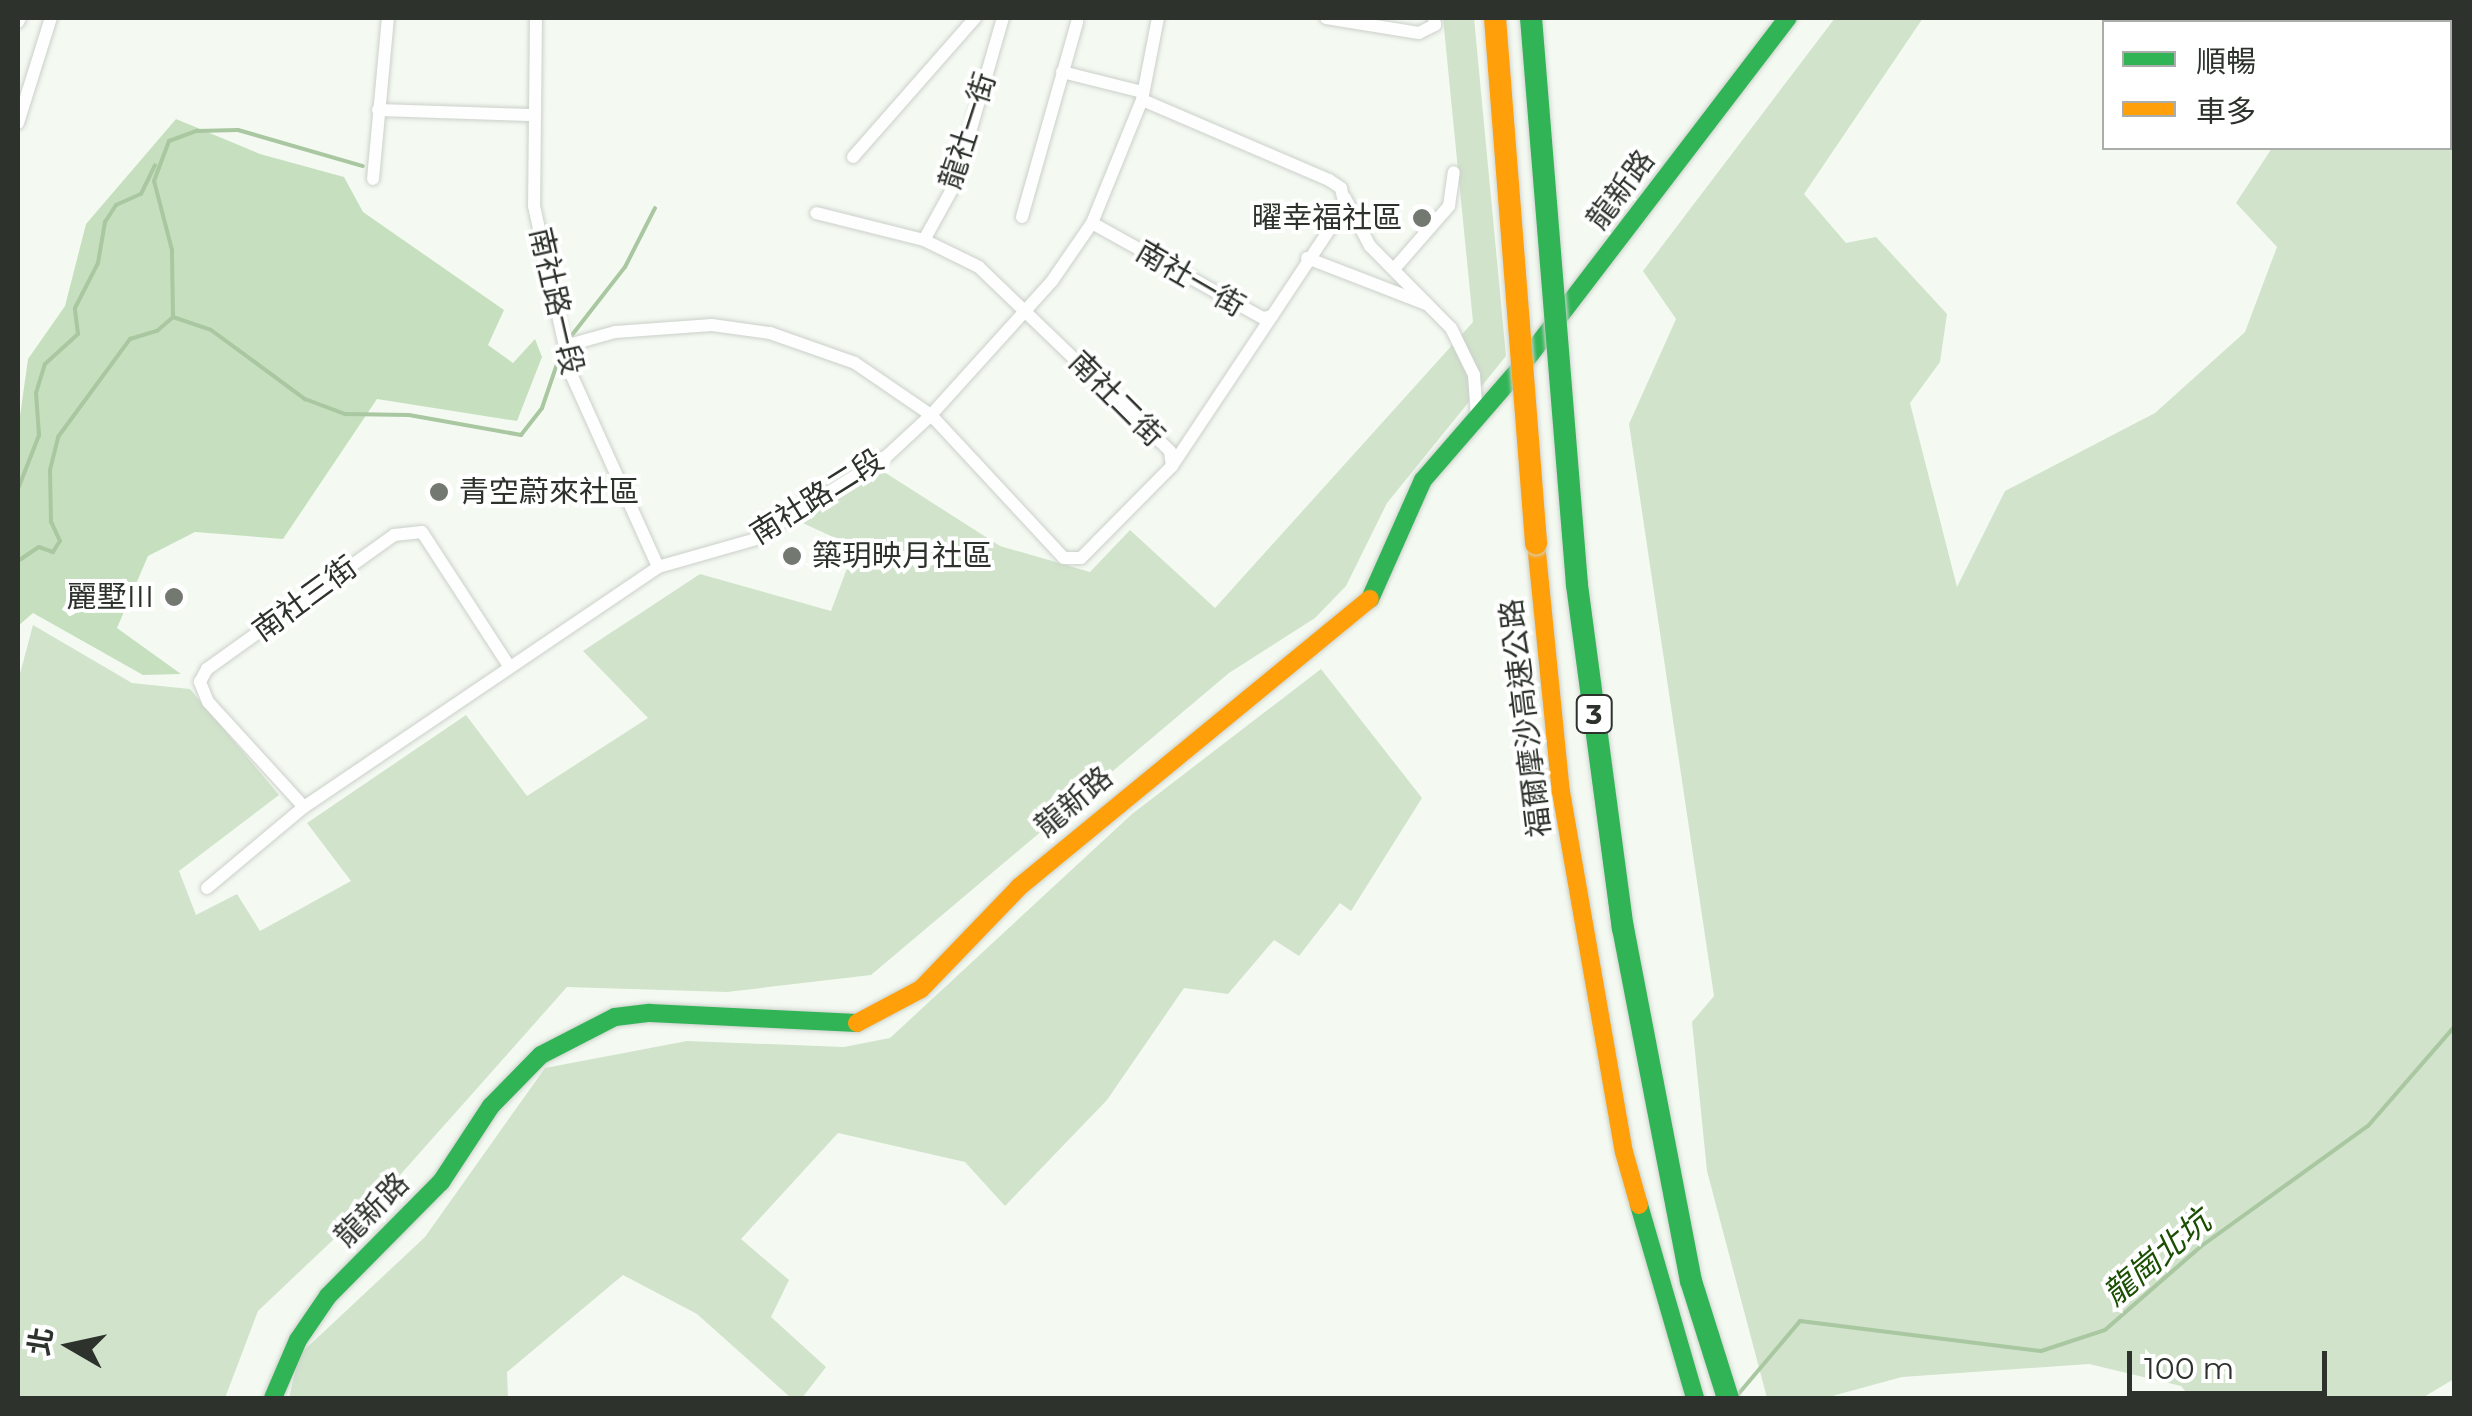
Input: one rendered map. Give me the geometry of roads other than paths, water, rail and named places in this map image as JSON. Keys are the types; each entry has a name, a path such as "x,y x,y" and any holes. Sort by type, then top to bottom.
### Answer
{"main road":[{"name":"福爾摩沙高速公路","path":"1495,18 1561,792 1624,1152 1695,1398"},
{"name":"3","path":"1531,18 1576,585 1622,928 1691,1280 1728,1398"},
{"name":"龍新路","path":"274,1398 298,1340 328,1296 441,1182 490,1106 523,1070 579,1032 615,1018 706,1012 850,1026 921,989 1019,887 1362,611 1381,583 1408,504 1617,245 1788,18"}],"street":[{"path":"18,123 51,18"},
{"path":"373,179 388,18"},
{"name":"南社路一段","path":"536,18 530,114 534,206 565,346 596,440 658,567"},
{"path":"853,158 976,18"},
{"name":"龍社一街","path":"924,240 954,184 1003,18"},
{"name":"南社路二段","path":"207,888 304,807 658,567 753,540 888,454 931,416 1023,305 1052,281 1092,223 1142,96 1158,18"},
{"path":"1326,18 1420,33 1434,25 1434,18"},
{"path":"1022,218 1076,22"},
{"path":"1062,72 1142,96 1330,180 1344,197 1370,246 1437,310 1470,362 1477,414"},
{"path":"378,110 530,114"},
{"path":"1394,269 1449,206 1454,172"},
{"name":"南社一街","path":"1092,223 1256,317 1272,316 1344,197"},
{"name":"南社二街","path":"565,346 668,324 770,334 855,363 931,416 1064,558 1081,558 1172,466 1170,452 1023,305 979,267 924,240 816,213"},
{"path":"1307,258 1437,310"},
{"path":"1172,466 1272,316"},
{"name":"南社三街","path":"304,807 208,702 200,682 207,668 394,535 422,532 509,666"}],"waterway":[{"path":"18,561 39,547 53,552 60,541 51,522 50,470 58,437 130,339 157,331 173,317 172,250 154,181 169,141 197,131 238,130 363,166"},
{"path":"18,489 39,435 36,393 45,364 78,334 75,308 98,263 105,222 116,205 141,194 155,165"},
{"path":"572,335 625,267 655,208"},
{"path":"173,317 211,330 305,399 345,414 409,415 521,435 542,408 559,358"},
{"name":"龍崗北坑","path":"1735,1398 1800,1321 2041,1351 2105,1330 2200,1247 2368,1126 2454,1027"}],"place":[{"name":"曜幸福社區","path":"1422,218"},
{"name":"青空蔚來社區","path":"439,492"},
{"name":"築玥映月社區","path":"792,556"},
{"name":"麗墅III","path":"174,597"}]}
